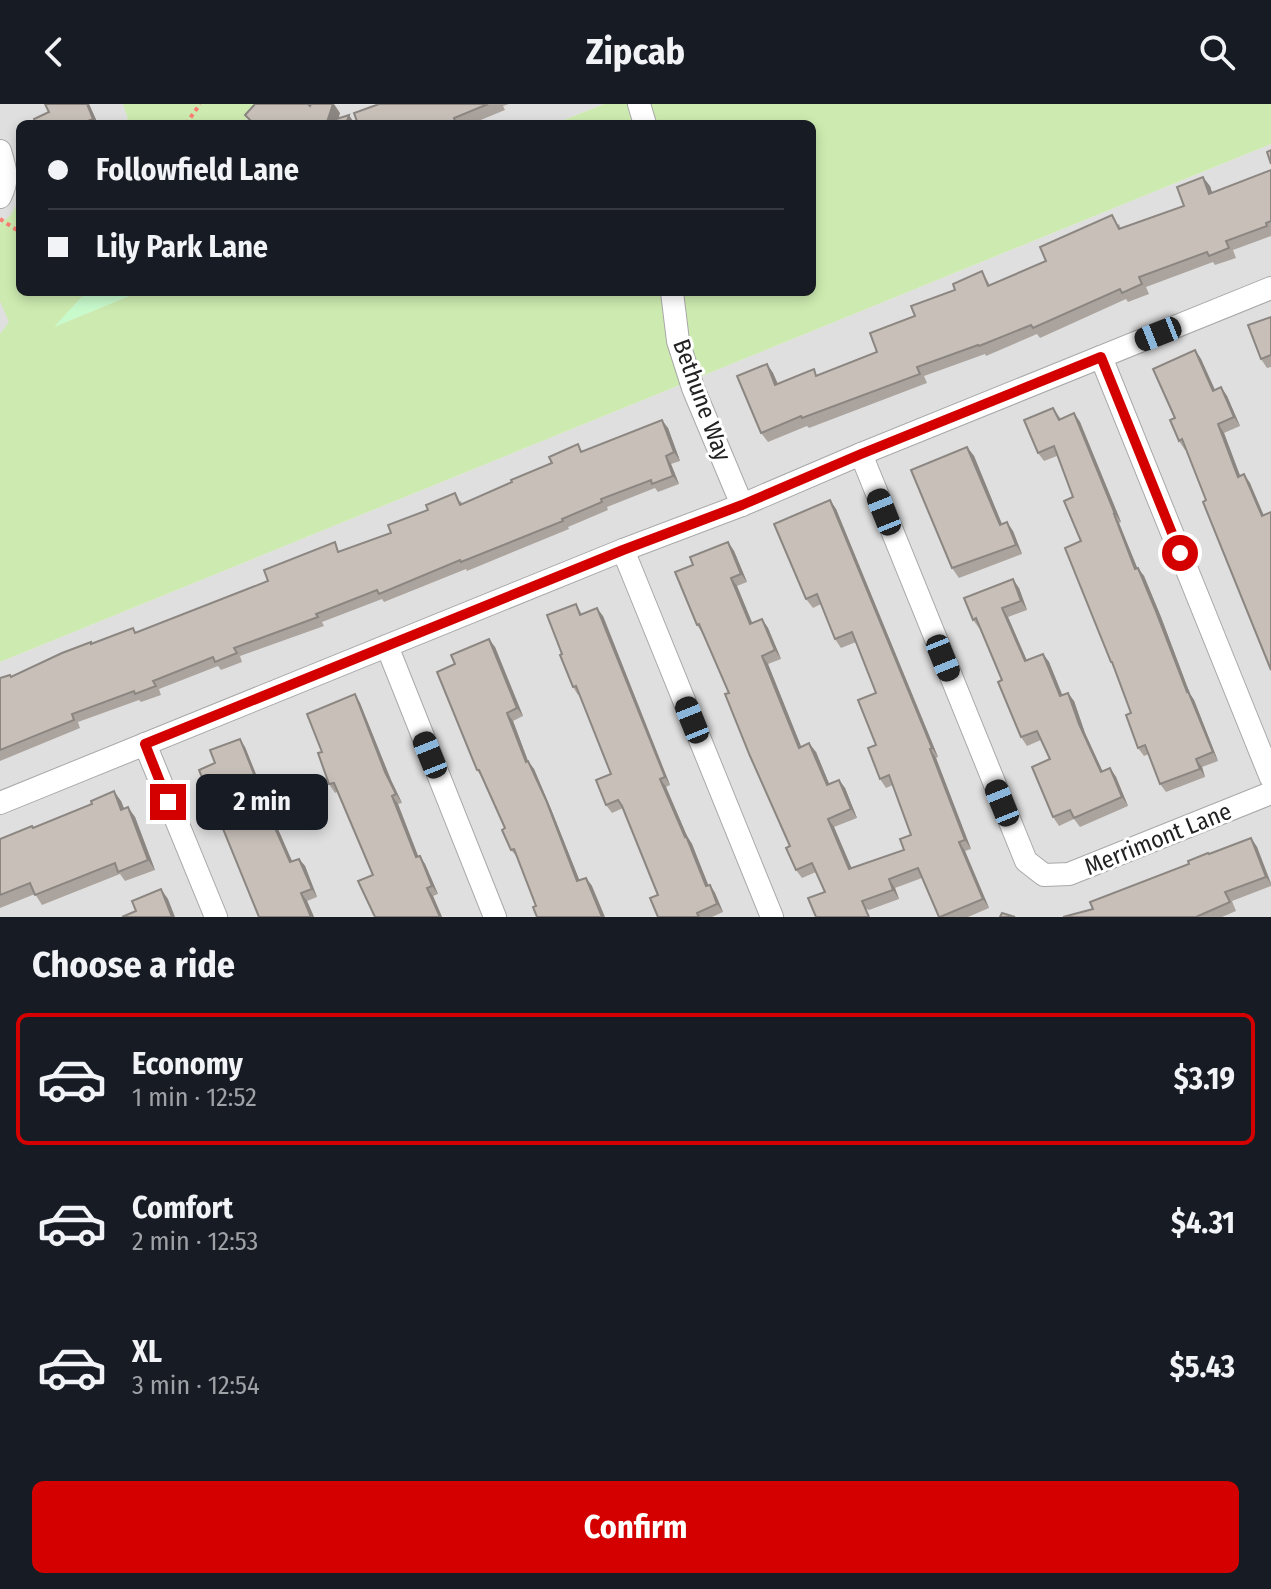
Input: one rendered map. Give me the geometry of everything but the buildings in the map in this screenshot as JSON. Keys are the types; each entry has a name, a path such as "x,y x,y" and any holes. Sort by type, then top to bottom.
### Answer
{"street":[{"path":"0,151 7,184 0,197"},
{"path":"0,803 623,550 742,505 1271,288"},
{"name":"Bethune Way","path":"672,296 678,341 693,388 742,505"},
{"path":"1101,357 1271,778"},
{"name":"Merrimont Lane","path":"861,454 1026,861 1044,875 1069,874 1271,793"},
{"path":"623,550 772,917"},
{"path":"387,646 495,917"},
{"path":"145,744 216,917"}],"shaded area":[{"path":"0,104 604,104 564,120 16,120 16,296 129,296 0,349"},
{"path":"1271,144 1271,917 0,917 0,662"}],"green space":[{"path":"123,104 259,104 245,120 126,120"},
{"path":"604,104 1271,104 1271,144 0,662 0,334 9,322 0,301 0,224 11,215 16,206 16,296 82,296 56,326 129,296 816,296 816,120 564,120"},
{"path":"82,296 129,296 54,327"}],"route":[{"path":"168,802 145,744 623,550 742,505 1101,357 1180,553"}]}
